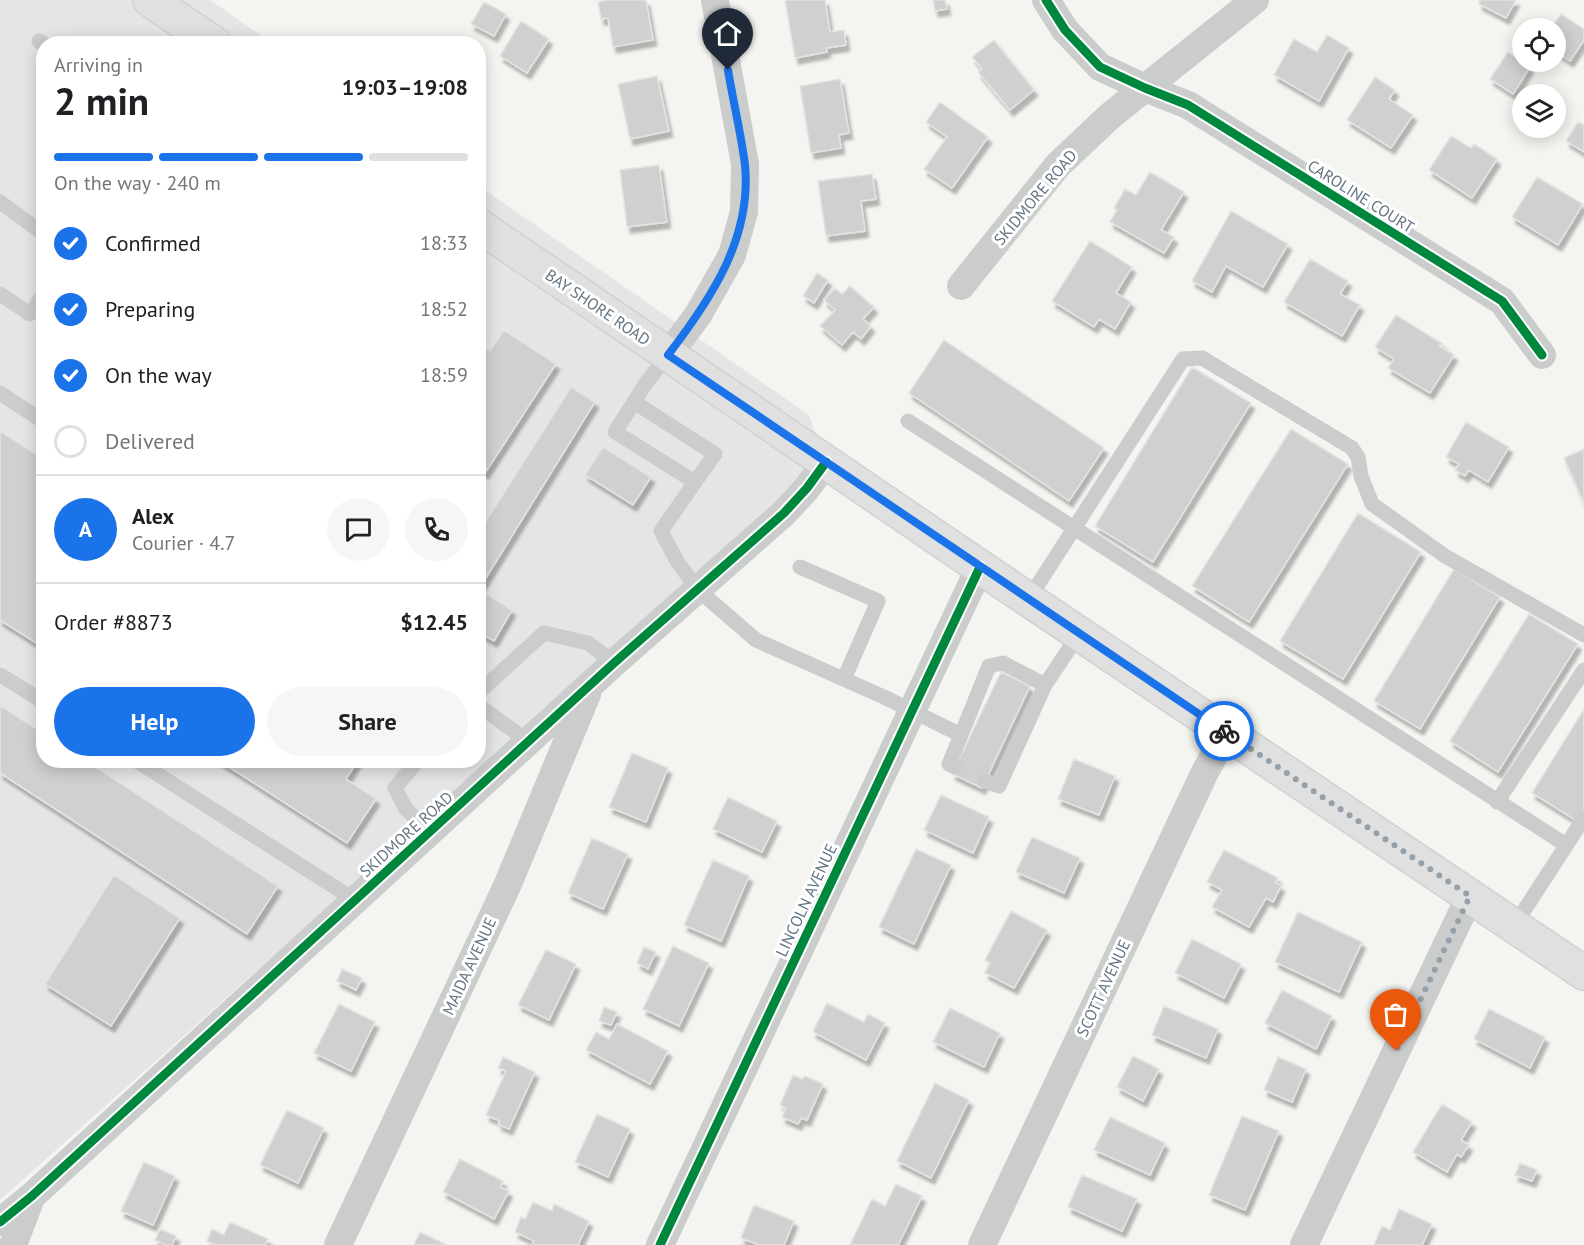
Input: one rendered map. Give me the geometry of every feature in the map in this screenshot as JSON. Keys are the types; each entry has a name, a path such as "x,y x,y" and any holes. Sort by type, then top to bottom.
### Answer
{"main road":[{"path":"150,0 203,36"},
{"name":"BAY SHORE ROAD","path":"486,230 1028,600 1584,973"}],"street":[{"path":"668,355 698,315 732,255 744,212 745,164 715,0"},
{"name":"CAROLINE COURT","path":"1046,0 1065,30 1100,67 1144,88 1188,105 1502,301 1542,355"},
{"name":"SKIDMORE ROAD","path":"961,286 1058,165 1110,116 1255,0"},
{"name":"SKIDMORE ROAD","path":"0,1222 32,1196 614,663 784,513 807,488 826,462"},
{"name":"LINCOLN AVENUE","path":"660,1245 980,567"},
{"name":"MAIDA AVENUE","path":"338,1245 507,886 591,684"},
{"name":"SCOTT AVENUE","path":"982,1245 1204,774 1226,733"},
{"path":"1304,1245 1470,896"},
{"path":"13,1245 32,1196"}],"lane":[{"path":"0,202 36,228"},
{"path":"0,294 30,314 36,305"},
{"path":"668,355 646,383 615,432 695,482"},
{"path":"1028,600 1183,358 1202,358 1352,448 1358,457 1361,476 1372,504 1445,556 1584,636"},
{"path":"0,393 36,417"},
{"path":"634,402 715,454 661,531 677,561 698,589 756,640 911,712 967,730"},
{"path":"908,421 1566,845"},
{"path":"800,567 878,601 844,679"},
{"path":"486,686 544,633 588,643 614,663"},
{"path":"986,780 999,786 1001,764 1024,716 1079,634"},
{"path":"956,766 949,764 982,697 989,666 1003,663 1045,685"},
{"path":"1497,802 1584,670"},
{"path":"0,675 36,697"},
{"path":"486,711 529,742"},
{"path":"148,768 355,900"},
{"path":"411,768 394,788 406,809 430,832"},
{"path":"1514,926 1584,818"}],"shaded area":[{"path":"0,0 210,0 262,36 36,36 36,768 484,768 0,1200"},
{"path":"486,191 809,415 826,462 486,766"}],"building":[{"path":"646,0 653,40 613,47 608,18 601,19 598,2"},
{"path":"785,0 825,0 830,32 844,30 846,45 826,48 827,52 795,58"},
{"path":"933,0 945,0 947,9 935,11"},
{"path":"1480,0 1516,0 1506,18 1479,4"},
{"path":"484,2 506,14 494,36 471,24"},
{"path":"1561,14 1584,29 1584,40 1570,61 1566,58 1566,18 1558,18"},
{"path":"521,21 549,39 527,73 500,56"},
{"path":"1327,35 1349,48 1319,101 1274,75 1294,39 1317,52"},
{"path":"994,40 1034,90 1010,110 978,72 982,69 972,57"},
{"path":"1508,52 1512,55 1512,72 1527,72 1519,84 1512,84 1512,93 1490,79"},
{"path":"657,76 669,131 630,139 618,84"},
{"path":"1375,77 1395,90 1389,99 1413,115 1391,148 1347,120"},
{"path":"840,79 849,133 839,135 841,148 811,153 800,86"},
{"path":"940,102 988,137 952,188 924,169 947,137 926,122"},
{"path":"1578,122 1584,125 1584,152 1566,141"},
{"path":"1451,136 1471,148 1474,144 1497,159 1472,198 1429,170"},
{"path":"659,165 667,222 627,227 620,170"},
{"path":"1150,172 1184,192 1161,230 1174,237 1164,253 1110,222 1117,210 1114,208 1125,189 1136,195"},
{"path":"872,174 876,199 861,201 865,231 826,236 818,181"},
{"path":"1537,177 1583,204 1558,245 1512,217"},
{"path":"1231,211 1288,244 1263,287 1226,266 1212,292 1192,281"},
{"path":"1090,241 1132,267 1116,293 1131,302 1115,329 1099,319 1094,327 1052,301"},
{"path":"1310,259 1348,281 1340,294 1360,305 1342,336 1284,302"},
{"path":"817,273 828,280 814,303 803,296"},
{"path":"850,286 874,307 863,319 871,326 861,339 853,332 842,345 820,326 835,310 824,300 835,288 842,294"},
{"path":"1396,315 1443,344 1439,346 1454,355 1430,393 1388,368 1394,359 1375,347"},
{"path":"504,330 556,364 486,471 486,348 490,351"},
{"path":"944,340 1104,448 1069,501 909,393"},
{"path":"1192,367 1251,403 1153,562 1095,526"},
{"path":"571,387 595,402 486,578 486,521"},
{"path":"1466,422 1509,447 1488,482 1469,470 1465,476 1455,470 1459,464 1446,457"},
{"path":"1291,429 1348,464 1249,622 1192,586"},
{"path":"0,431 36,454 36,643 0,620"},
{"path":"603,447 651,477 633,505 585,475"},
{"path":"1584,449 1584,504 1564,458"},
{"path":"1358,513 1421,552 1343,679 1280,641"},
{"path":"1454,569 1500,597 1420,729 1374,701"},
{"path":"486,593 512,610 494,641 486,636"},
{"path":"1529,614 1578,644 1498,772 1450,741"},
{"path":"1001,672 1030,686 982,788 952,774"},
{"path":"0,705 36,729 36,768 97,768 278,886 247,934 0,773"},
{"path":"1584,709 1584,810 1577,821 1532,793"},
{"path":"632,753 668,768 646,822 609,807"},
{"path":"1074,759 1115,776 1099,815 1058,799"},
{"path":"230,768 353,768 346,779 376,799 347,843"},
{"path":"941,795 989,817 973,853 924,830"},
{"path":"728,797 777,821 762,852 713,829"},
{"path":"1032,837 1080,858 1064,893 1016,872"},
{"path":"592,838 628,854 603,909 568,893"},
{"path":"916,849 951,865 914,944 879,927"},
{"path":"1224,850 1278,878 1275,882 1281,886 1273,902 1266,898 1249,927 1212,907 1222,890 1207,882"},
{"path":"713,860 749,876 721,941 684,925"},
{"path":"114,875 180,918 111,1026 45,984"},
{"path":"1011,911 1047,930 1014,988 985,973 990,963 985,960"},
{"path":"1298,912 1362,942 1339,992 1275,962"},
{"path":"1192,939 1241,964 1224,998 1175,973"},
{"path":"673,946 709,963 679,1026 643,1009"},
{"path":"644,947 656,952 648,969 637,963"},
{"path":"546,950 576,964 549,1020 518,1005"},
{"path":"342,969 362,978 356,990 337,981"},
{"path":"1282,990 1332,1016 1316,1049 1265,1023"},
{"path":"827,1003 864,1022 868,1014 885,1023 866,1060 813,1032"},
{"path":"339,1004 375,1022 351,1071 314,1053"},
{"path":"1164,1006 1218,1029 1206,1058 1152,1035"},
{"path":"604,1007 617,1012 611,1025 599,1021"},
{"path":"950,1008 1000,1033 984,1067 933,1042"},
{"path":"1489,1009 1545,1037 1530,1068 1474,1039"},
{"path":"617,1024 668,1051 650,1084 586,1050 596,1032 609,1039"},
{"path":"1133,1056 1159,1069 1143,1101 1117,1087"},
{"path":"503,1057 535,1072 509,1129 498,1124 500,1121 486,1115 506,1071 498,1068"},
{"path":"1278,1057 1306,1069 1292,1102 1264,1090"},
{"path":"793,1075 802,1079 805,1076 823,1084 807,1120 801,1118 798,1124 782,1117 786,1108 780,1105"},
{"path":"935,1083 969,1100 931,1178 897,1161"},
{"path":"1442,1104 1472,1122 1461,1140 1469,1145 1461,1157 1457,1154 1447,1172 1413,1152"},
{"path":"287,1110 324,1128 298,1183 260,1165"},
{"path":"597,1114 630,1129 608,1177 575,1162"},
{"path":"1242,1116 1279,1131 1245,1210 1209,1195"},
{"path":"1110,1117 1165,1143 1150,1175 1094,1150"},
{"path":"460,1159 503,1181 500,1187 509,1191 494,1219 443,1192"},
{"path":"144,1162 175,1176 153,1225 121,1211"},
{"path":"1520,1163 1537,1170 1532,1181 1515,1175"},
{"path":"1082,1175 1137,1199 1122,1231 1068,1207"},
{"path":"896,1184 922,1196 898,1245 850,1245 872,1199 885,1206"},
{"path":"533,1202 552,1211 554,1204 589,1221 578,1245 532,1245 534,1241 515,1232 521,1217 525,1219"},
{"path":"754,1205 794,1221 784,1245 759,1245 741,1238"},
{"path":"1399,1209 1432,1224 1422,1245 1374,1245 1382,1226 1390,1230"},
{"path":"230,1222 268,1239 265,1245 216,1245 207,1241 212,1229 224,1235"},
{"path":"160,1229 176,1236 172,1245 165,1245 155,1240"},
{"path":"420,1232 447,1245 414,1245"}],"cycle path":[{"path":"1046,0 1065,30 1100,67 1188,105 1502,301 1542,355"},
{"path":"0,1222 32,1196 614,663 784,513 807,488 826,462"},
{"path":"660,1245 980,567"}],"way so far":[{"path":"1224,731 1470,896 1396,1051"}],"route":[{"path":"728,70 745,164 744,212 732,255 698,315 668,355 1224,731"}]}
